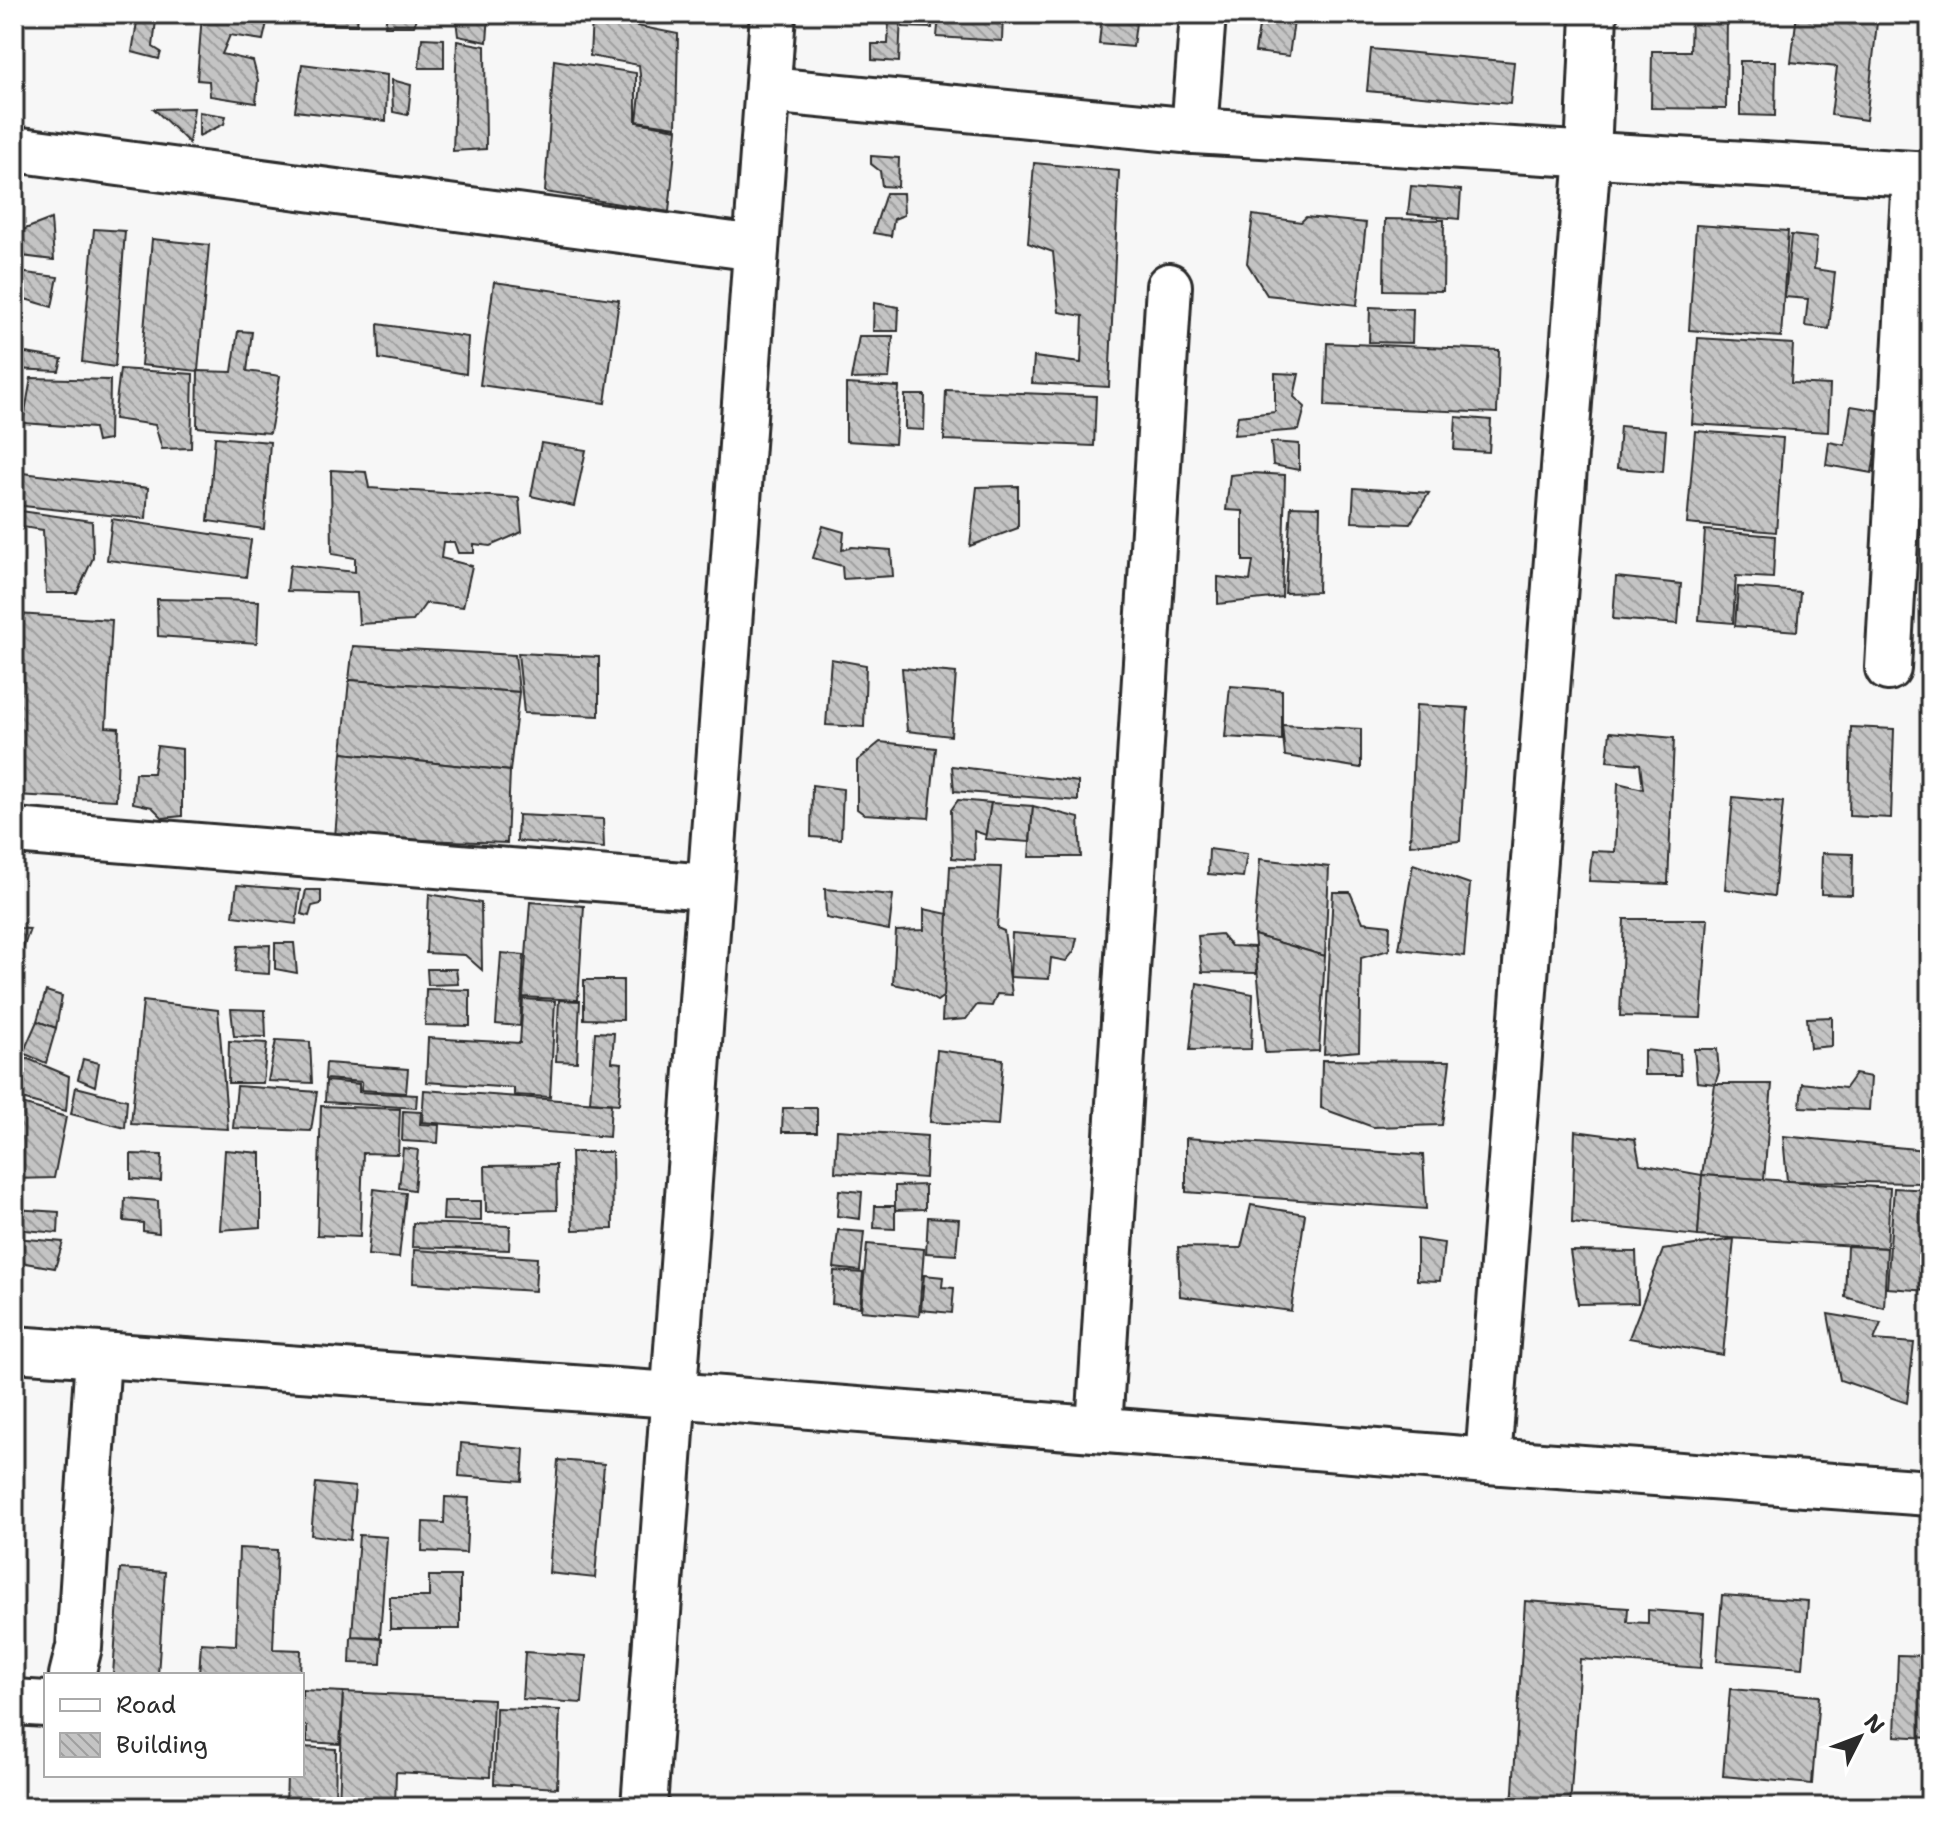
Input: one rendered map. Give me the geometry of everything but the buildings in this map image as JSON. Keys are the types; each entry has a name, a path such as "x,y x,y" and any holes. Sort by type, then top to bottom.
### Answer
{"street":[{"path":"644,1807 773,14"},
{"path":"1194,131 1203,14"},
{"path":"1488,1461 1588,154 1594,14"},
{"path":"768,90 1194,131 1922,175 1888,668"},
{"path":"14,149 756,248"},
{"path":"1099,1429 1169,286"},
{"path":"14,831 708,887"},
{"path":"14,1349 673,1395 1488,1461 1930,1493"},
{"path":"72,1673 79,1647 98,1356"},
{"path":"14,1702 44,1704"}]}
